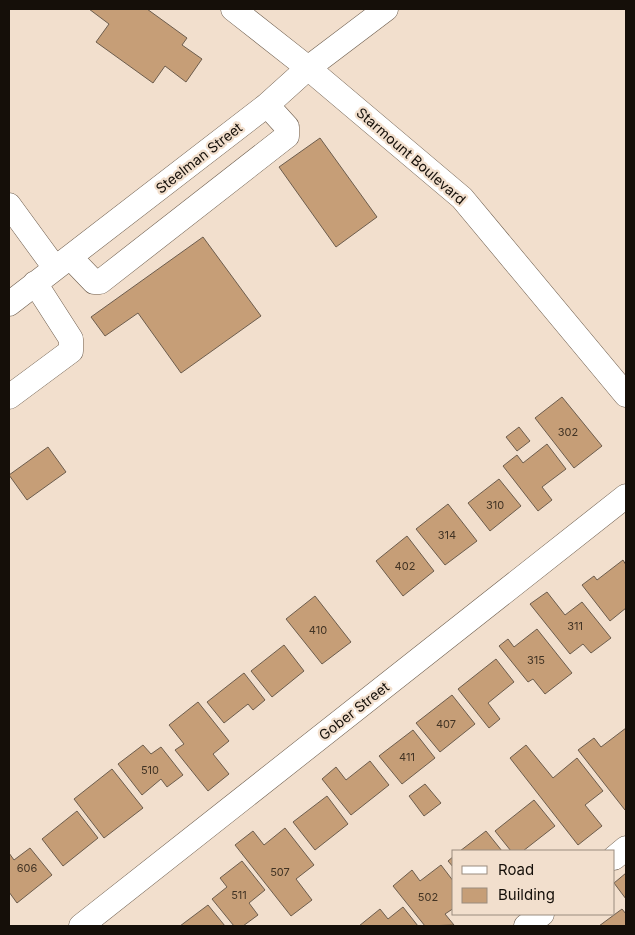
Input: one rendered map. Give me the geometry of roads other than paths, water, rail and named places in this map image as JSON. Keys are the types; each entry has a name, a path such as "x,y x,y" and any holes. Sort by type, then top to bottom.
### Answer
{"street":[{"name":"Starmount Boulevard","path":"233,9 308,68 462,198 626,395"},
{"name":"Steelman Street","path":"9,304 192,163 267,104 308,68 386,9"},
{"path":"9,205 62,263 94,282 100,282 286,136 286,128 267,104"},
{"path":"192,163 215,192"},
{"path":"9,397 71,351 71,339 35,283"},
{"name":"Gober Street","path":"81,926 626,496"},
{"path":"615,857 626,848"},
{"path":"526,926 541,915"}]}
